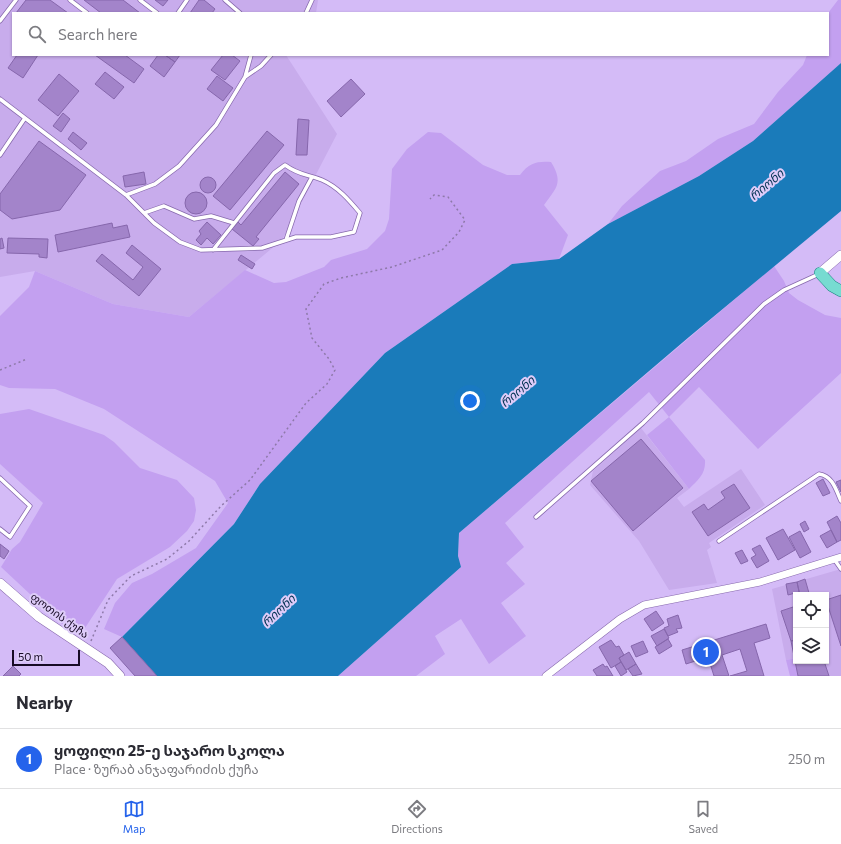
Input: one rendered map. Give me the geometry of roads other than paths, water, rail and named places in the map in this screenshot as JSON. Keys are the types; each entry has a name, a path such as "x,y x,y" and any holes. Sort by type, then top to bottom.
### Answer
{"main road":[{"path":"820,273 832,286 841,291"}],"street":[{"path":"820,273 841,254"},
{"path":"546,676 620,618 644,605 760,582 838,558"},
{"name":"ფოთის ქუჩა","path":"0,584 39,617 108,663 120,676"}],"lane":[{"path":"0,21 16,0"},
{"path":"70,0 86,12"},
{"path":"140,0 156,12"},
{"path":"179,12 187,0"},
{"path":"225,0 239,12"},
{"path":"306,12 312,0"},
{"path":"126,195 155,184 179,166 216,125 245,77 251,56"},
{"path":"245,77 261,66 270,56"},
{"path":"0,99 126,195 144,213 180,242 201,250 213,250 262,248 296,237 331,237 354,232 360,213 342,192 322,180 296,173 285,165 274,173 213,250"},
{"path":"0,155 24,118"},
{"path":"286,240 299,201 312,177"},
{"path":"144,213 164,206 194,219 211,216 234,223"},
{"path":"536,517 643,423 764,304 784,290 820,273"},
{"path":"719,541 819,474 825,475 831,479 841,501"},
{"path":"0,478 30,506 10,537 0,528"},
{"path":"838,558 841,569"}],"water":[{"name":"რიონი","path":"841,63 841,211 689,337 459,533 458,556 461,567 338,676 157,676 122,637 234,524 260,484 385,353 512,264 559,259 608,224 699,176 753,141"}],"place":[{"name":"ყოფილი 25-ე საჯარო სკოლა","path":"706,652"}]}
